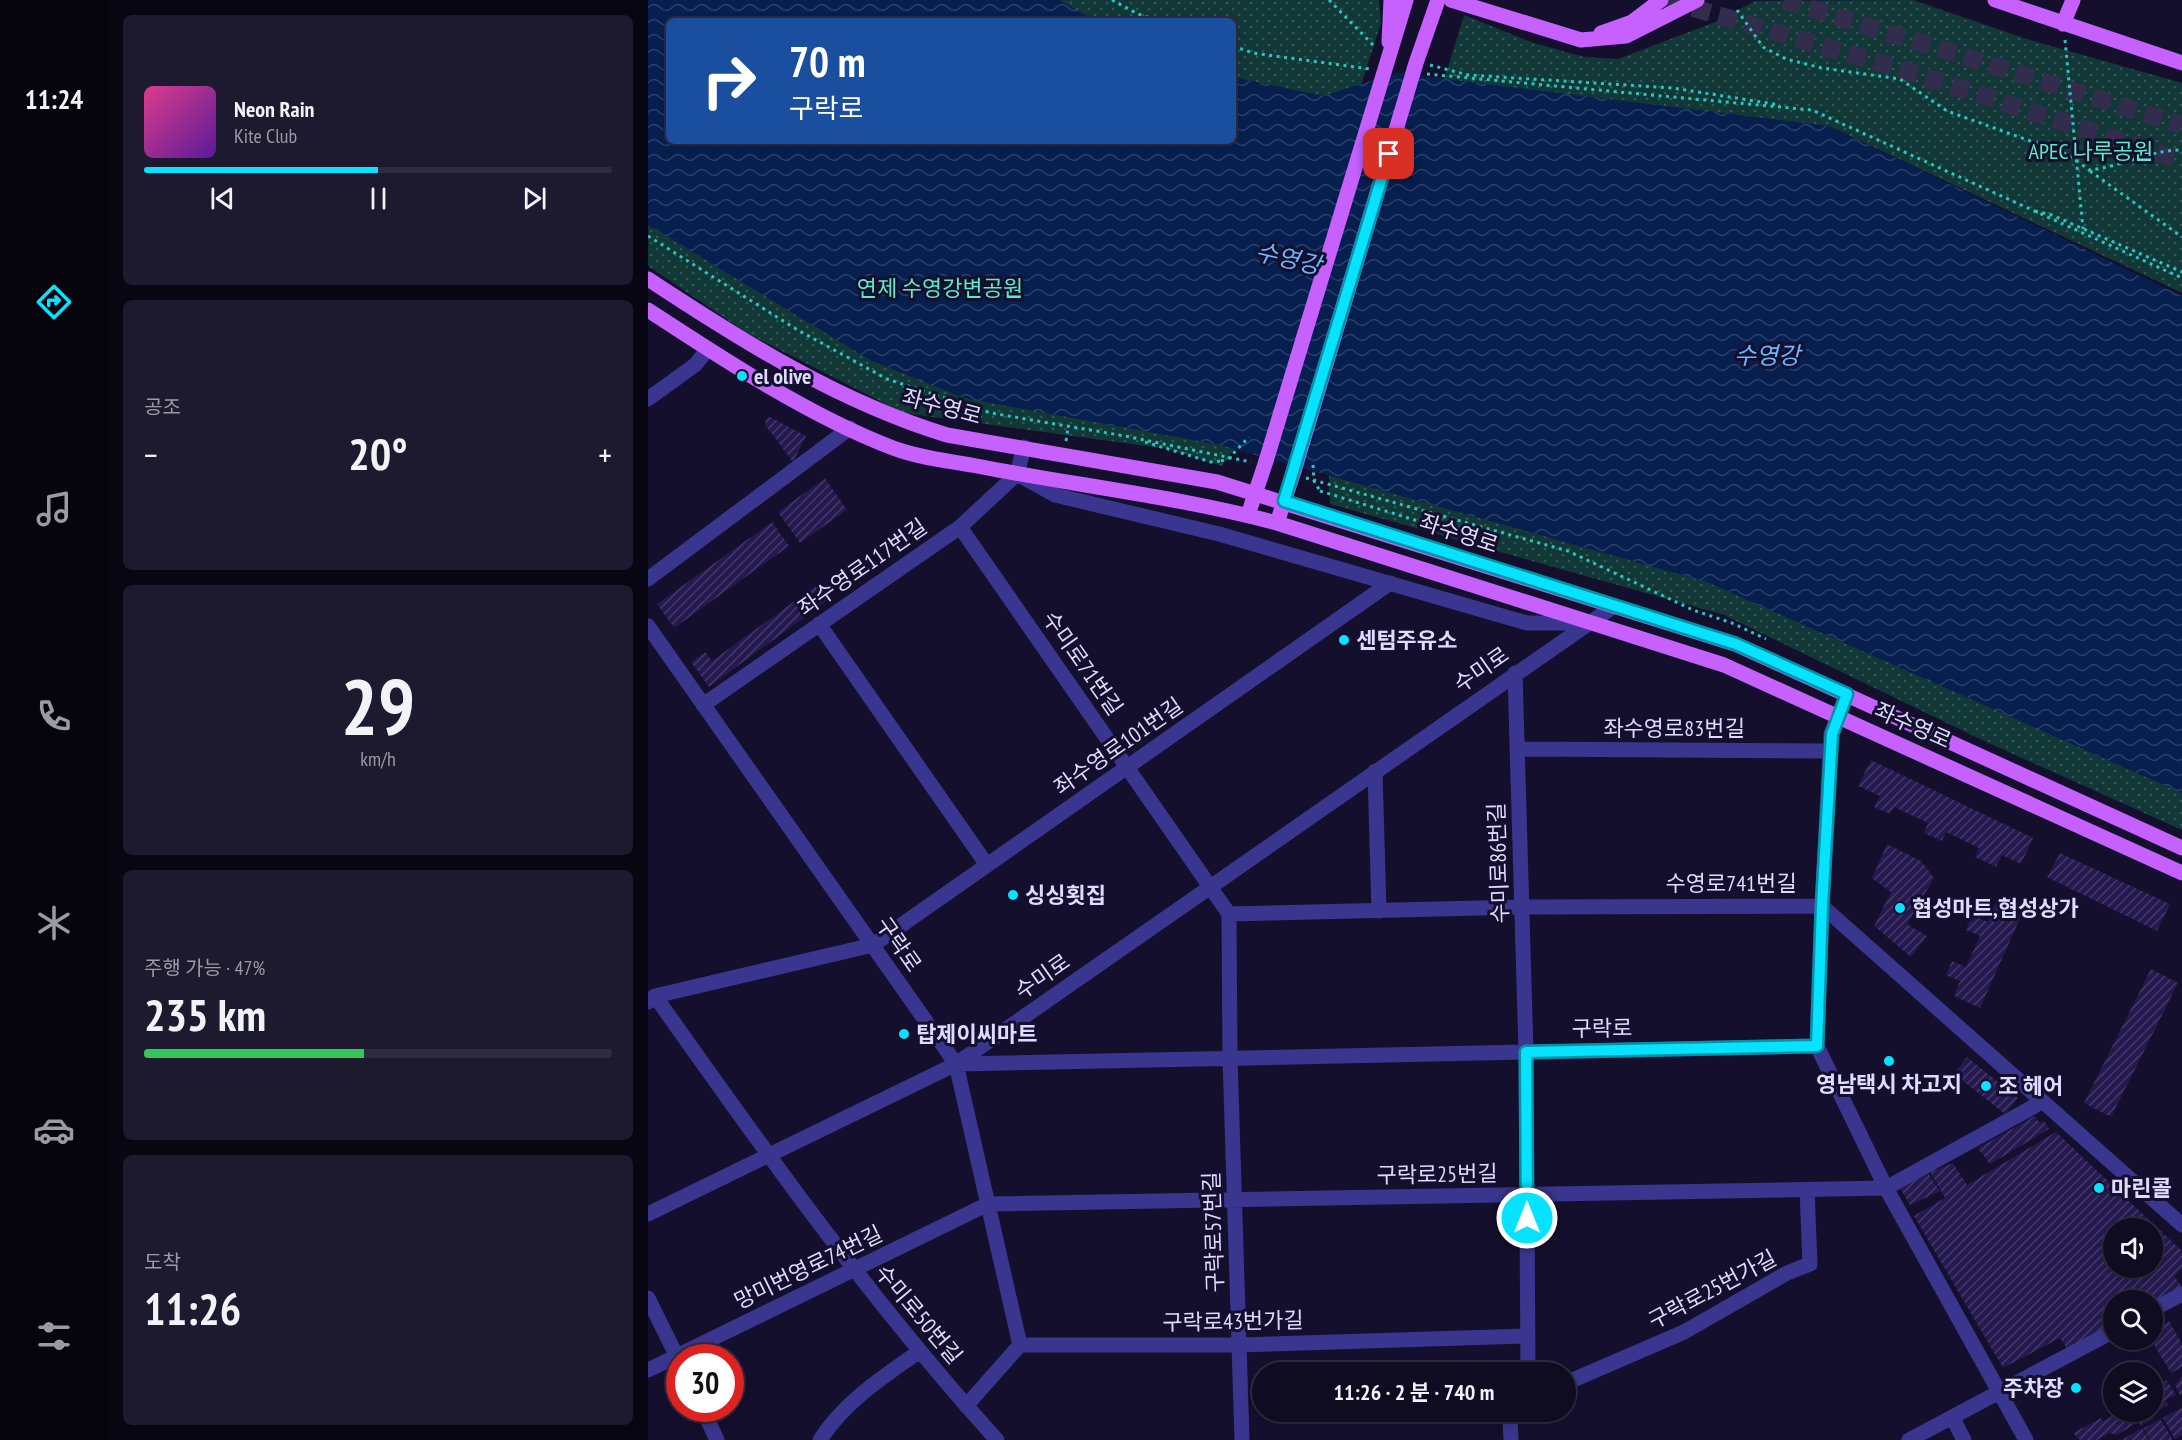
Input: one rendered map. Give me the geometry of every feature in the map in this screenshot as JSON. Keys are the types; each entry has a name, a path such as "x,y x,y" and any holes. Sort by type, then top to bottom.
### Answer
{"main road":[{"path":"1384,53 1392,0"},
{"path":"1248,515 1266,461 1384,53 1406,0"},
{"path":"1277,523 1416,63 1438,0"},
{"path":"1451,0 1581,40 1626,36 1697,0"},
{"path":"1581,40 1632,22 1659,4 1661,0"},
{"path":"1995,0 2064,31 2182,63"},
{"path":"2064,31 2073,0"},
{"name":"좌수영로","path":"648,279 731,334 875,409 947,435 1218,482 1736,644 2182,848"},
{"name":"좌수영로","path":"648,310 708,349 850,429 894,448 926,457 1017,474 1211,505 1277,523 1724,665 2182,873"}],"street":[{"path":"648,399 695,365 708,349"},
{"path":"648,579 850,429"},
{"path":"1024,447 1017,474 1055,495 1219,534 1527,623 1591,623"},
{"name":"좌수영로117번길","path":"703,705 960,527 1017,474"},
{"name":"수미로71번길","path":"960,527 1211,885"},
{"name":"좌수영로101번길","path":"873,945 1390,583"},
{"name":"수미로","path":"648,1214 956,1064 1614,606"},
{"path":"819,624 987,865"},
{"name":"구락로","path":"648,626 956,1064 1817,1046"},
{"name":"수미로86번길","path":"1515,673 1526,1052 1528,1362"},
{"path":"1847,694 1832,734 1817,1046 1886,1188 2026,1440"},
{"name":"좌수영로83번길","path":"1517,749 1831,751"},
{"path":"1375,771 1379,911"},
{"path":"1211,885 1229,914 1230,1058"},
{"name":"수영로741번길","path":"1229,914 1522,907 1822,906 2182,1225"},
{"path":"651,999 873,945"},
{"name":"수미로50번길","path":"651,999 853,1269 966,1406 997,1440"},
{"name":"구락로57번길","path":"1230,1058 1242,1440"},
{"path":"956,1064 1020,1345 966,1406"},
{"path":"1886,1188 2042,1102"},
{"name":"구락로25번길","path":"988,1204 1886,1188"},
{"name":"구락로25번가길","path":"1576,1379 1684,1332 1787,1273 1810,1264 1807,1190"},
{"name":"망미번영로74번길","path":"709,1344 853,1269 988,1204"},
{"path":"2163,1304 2182,1294"},
{"path":"648,1298 670,1344"},
{"name":"구락로43번가길","path":"1020,1345 1239,1345 1528,1336"},
{"path":"1909,1440 2103,1337"},
{"path":"820,1440 851,1404 920,1351"},
{"name":"망미번영로74번길","path":"648,1370 666,1364"},
{"path":"1952,1417 1964,1440"},
{"path":"709,1422 717,1440"},
{"path":"1510,1422 1511,1440"}],"path":[{"path":"1112,0 1151,18"},
{"path":"1329,0 1384,53"},
{"path":"1737,10 1763,47 1786,59 1822,68 1900,79 1947,111 2069,155 2182,237"},
{"path":"2064,31 2083,229"},
{"path":"1236,47 1264,54 1378,69"},
{"path":"1424,64 1468,75 1673,88 1812,110 2182,278"},
{"path":"1424,74 1812,110"},
{"path":"2089,170 2110,168 2163,150 2182,150"},
{"path":"2024,208 2052,215 2182,272"},
{"path":"1125,436 1211,462 1228,459 1249,437"},
{"path":"1312,457 1314,481 1320,491 1438,527 1455,529 1468,524"}],"green space":[{"name":"연제 수영강변공원","path":"648,0 1379,0 1381,23 1253,423 1222,466 1168,449 903,413 747,333 648,266"},
{"name":"APEC 나루공원","path":"1913,0 2030,40 2182,83 2182,293 1829,126 1441,90 1464,15 1531,42 1584,57 1618,59 1715,22 1755,1"},
{"path":"1328,448 1733,575 2182,779 2182,830 1982,740 1724,615 1330,504"}],"water":[{"name":"수영강","path":"648,0 1060,0 1090,18 666,18 666,144 1236,144 1236,78 1323,96 1396,73 1829,126 2182,296 2182,793 1707,582 1220,445 964,398 870,360 648,225"}],"building":[{"path":"770,417 806,436 793,462 765,425 766,419"},
{"path":"825,478 847,510 800,543 778,512"},
{"path":"772,522 789,546 674,628 657,604"},
{"path":"817,585 828,600 709,687 691,662 705,652 712,661"},
{"path":"1871,760 2033,838 2021,864 2002,855 1996,867 1975,857 1979,848 1946,832 1942,841 1924,833 1928,823 1894,807 1890,814 1874,807 1880,796 1858,786"},
{"name":"협성마트,협성상가","path":"1887,844 1921,861 1934,878 1907,924 1927,936 1911,957 1874,926 1891,892 1872,878"},
{"path":"2060,853 2170,904 2157,931 2047,877"},
{"path":"1996,902 2022,914 1980,1008 1954,996 1960,981 1946,975 1952,961 1966,967 1980,936 1966,930 1972,915 1988,922"},
{"path":"2151,969 2178,983 2111,1117 2084,1103"},
{"name":"조 헤어","path":"1967,1057 2018,1098 2005,1114 1954,1074"},
{"path":"2035,1116 2039,1122 2044,1121 2049,1129 1990,1164 1978,1148"},
{"path":"2056,1132 2147,1218 2103,1218 2103,1278 2163,1278 2163,1233 2182,1251 2182,1269 2174,1276 2182,1287 2163,1297 2163,1290 2103,1290 2103,1331 2068,1350 2060,1338 2003,1368 1914,1216 1945,1198 1930,1172 1953,1163 1967,1185"},
{"path":"1928,1173 1940,1191 1910,1205 1900,1188"},
{"path":"2169,1321 2182,1344 2182,1367 2171,1373 2157,1350 2163,1350 2163,1324"},
{"path":"2182,1376 2182,1394 2180,1395 2175,1385"},
{"path":"2167,1380 2176,1395 2166,1400 2168,1405 2163,1408 2163,1382"},
{"path":"2182,1407 2182,1435 2175,1439 2163,1418"},
{"path":"2101,1418 2103,1422 2138,1422 2117,1435 2110,1433 2097,1440 2080,1440 2073,1433"},
{"path":"2155,1422 2162,1422 2173,1440 2150,1440 2144,1428"},
{"path":"2142,1428 2149,1440 2122,1440"}],"tunnel":[{"path":"1667,0 1910,72 2182,161"},
{"path":"1784,0 2182,125"}],"place":[{"name":"el olive","path":"742,376"},
{"name":"센텀주유소","path":"1344,640"},
{"name":"싱싱횟집","path":"1013,895"},
{"name":"협성마트,협성상가","path":"1900,908"},
{"name":"탑제이씨마트","path":"904,1034"},
{"name":"영남택시 차고지","path":"1889,1061"},
{"name":"조 헤어","path":"1986,1086"},
{"name":"마린콜","path":"2099,1188"},
{"name":"주차장","path":"2076,1388"}],"route":[{"path":"1389,154 1284,501 1736,644 1847,694 1832,734 1817,1046 1526,1052 1527,1218"}]}
